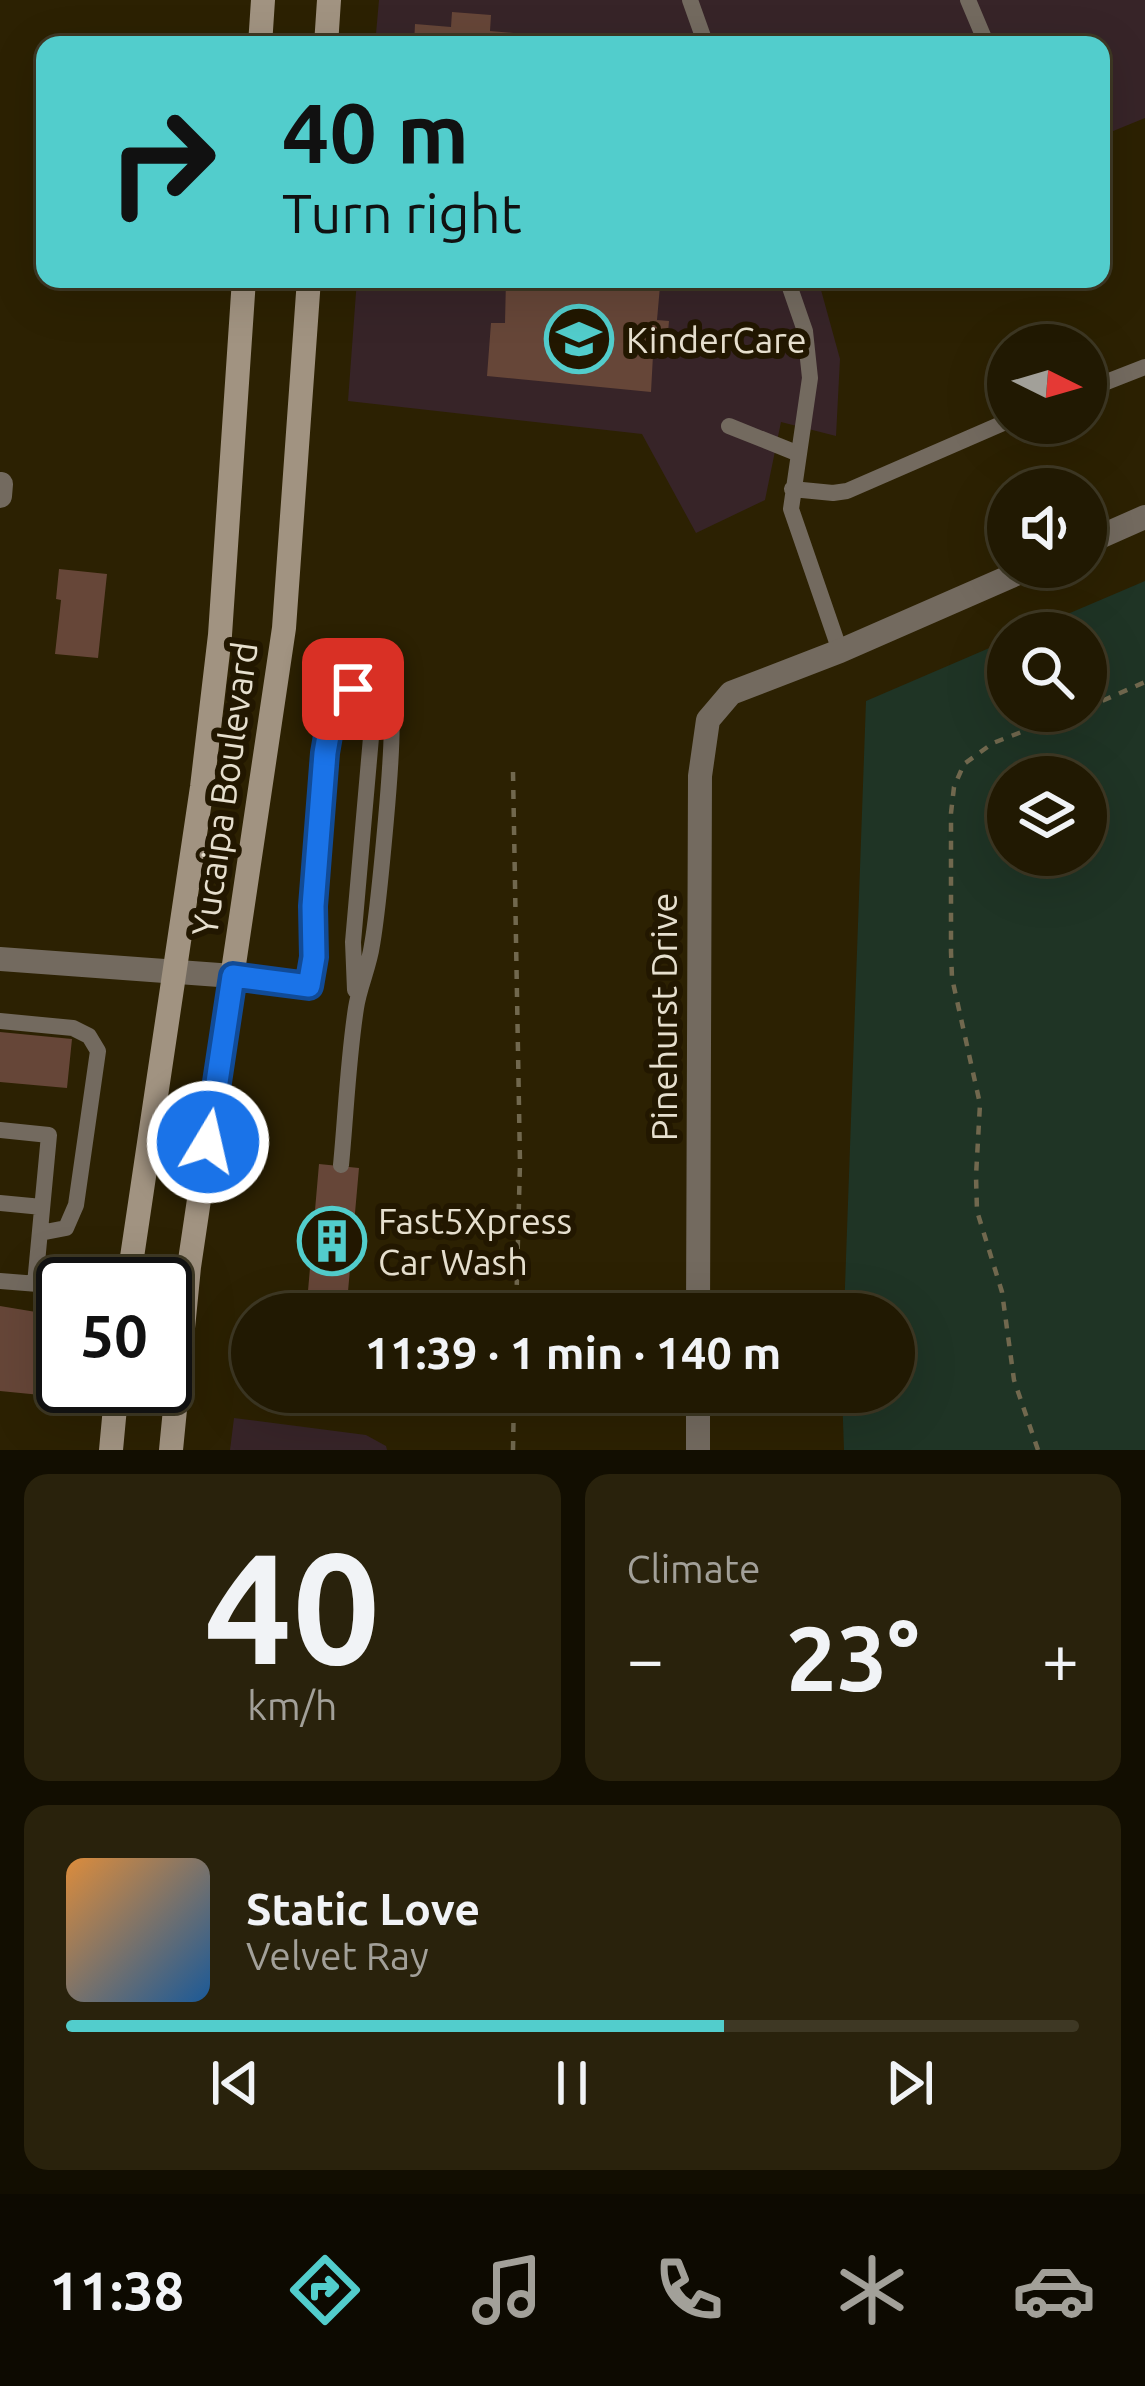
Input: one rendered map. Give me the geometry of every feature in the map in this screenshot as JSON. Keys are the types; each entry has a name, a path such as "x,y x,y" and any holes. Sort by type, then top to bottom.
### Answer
{"main road":[{"path":"261,36 263,0"},
{"path":"327,36 329,0"},
{"name":"Yucaipa Boulevard","path":"132,1257 220,634 243,288"},
{"name":"Yucaipa Boulevard","path":"172,1450 189,1267 284,628 308,288"},
{"path":"111,1450 114,1413"}],"street":[{"path":"0,496 1,484"},
{"path":"1107,534 1145,517"},
{"path":"840,652 987,587"},
{"name":"Pinehurst Drive","path":"698,1293 700,776 708,720 731,693 840,652"},
{"path":"0,958 233,976"},
{"path":"698,1413 698,1450"}],"lane":[{"path":"690,0 703,36"},
{"path":"968,0 983,36"},
{"path":"790,288 805,331 810,378 791,509 840,652"},
{"path":"1107,382 1145,368"},
{"path":"729,426 799,454"},
{"path":"792,489 847,491 987,430"},
{"path":"233,976 309,986 325,753 333,707 341,692 375,692 389,703 394,716 392,755 372,947 356,1004 341,1165"},
{"path":"0,1022 74,1028 89,1036 98,1052 76,1204 66,1228 40,1233"},
{"path":"0,1130 49,1135 35,1284 0,1281"},
{"path":"0,1203 42,1207"}],"path":[{"path":"1107,699 1145,682"},
{"path":"1022,732 994,743 964,764 954,787 951,952 952,978 980,1104 977,1211 1003,1292 1014,1380 1038,1450"},
{"path":"513,772 520,1163 517,1293"},
{"path":"513,1450 514,1413"}],"shaded area":[{"path":"379,0 1145,0 1145,118 1110,132 1110,36 376,36"},
{"path":"356,288 820,288 840,359 836,436 781,422 765,500 696,533 642,434 348,401"},
{"path":"234,1418 366,1435 387,1450 230,1450"}],"green space":[{"path":"1145,581 1145,1450 844,1450 843,1413 915,1413 915,1293 845,1293 866,701 987,649 987,732 1107,732 1107,612 1072,612"}],"building":[{"path":"452,12 491,15 490,31 535,36 414,36 415,24 451,27"},
{"name":"KinderCare","path":"506,288 660,288 657,320 669,321 666,356 653,355 651,392 487,376 491,323 505,323"},
{"path":"59,569 107,574 98,658 55,654"},
{"path":"0,1032 72,1039 67,1088 0,1082"},
{"name":"Fast5Xpress Car Wash","path":"319,1164 359,1168 348,1293 308,1293"},
{"path":"0,1306 36,1312 36,1395 0,1391"}],"place":[{"name":"KinderCare","path":"579,339"},
{"name":"Fast5Xpress Car Wash","path":"332,1241"}],"route":[{"path":"208,1142 233,976 309,986 325,753 333,707 341,692 353,689"}]}
